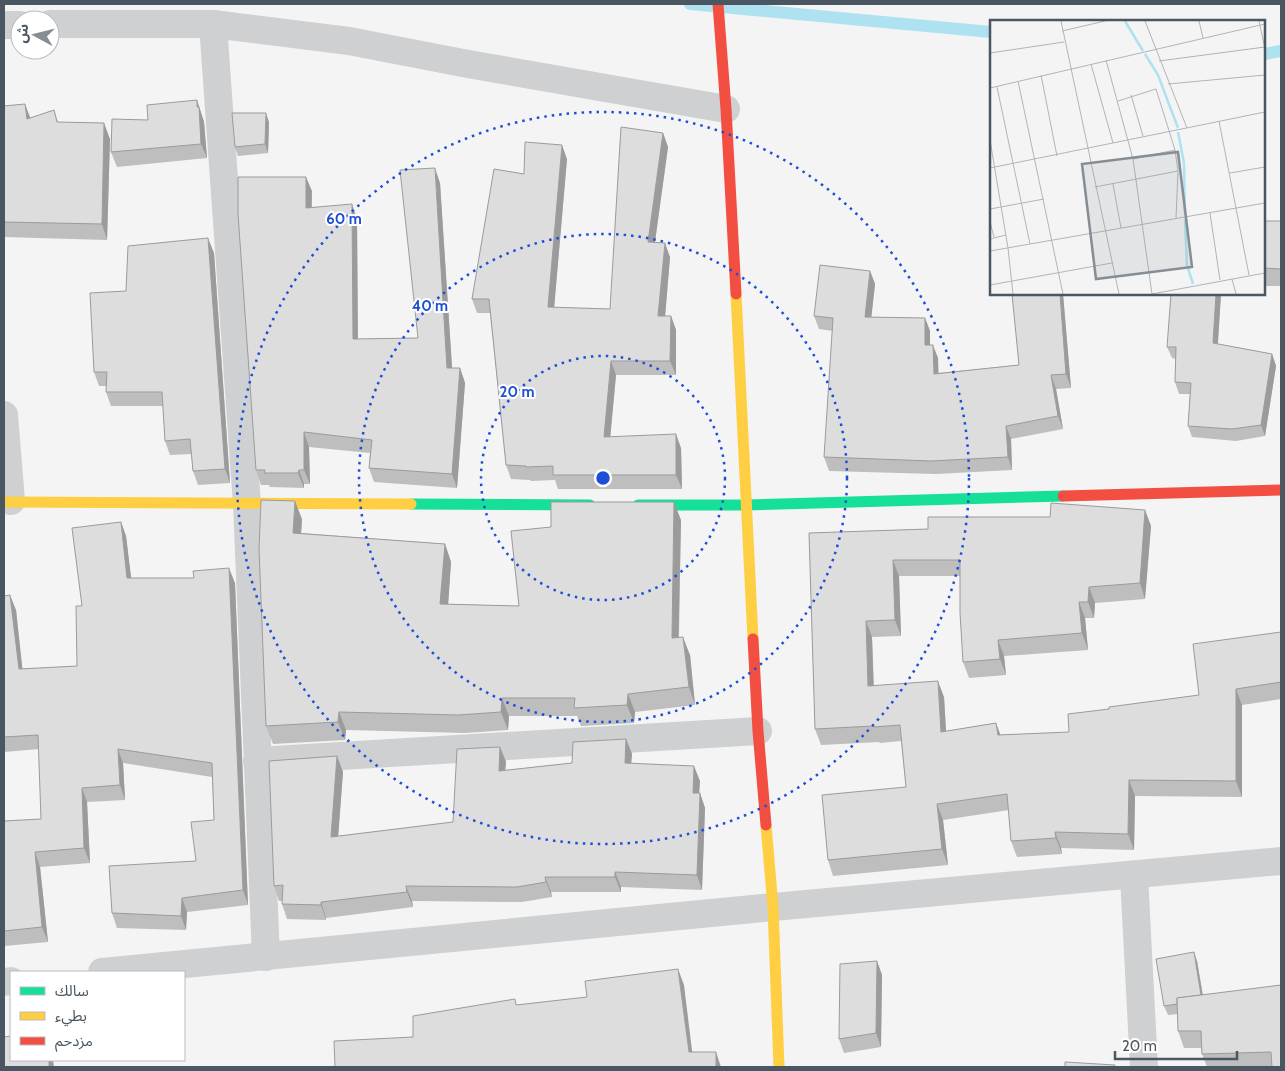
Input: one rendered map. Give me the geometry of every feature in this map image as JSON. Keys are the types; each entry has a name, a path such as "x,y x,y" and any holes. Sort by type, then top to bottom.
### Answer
{"street":[{"path":"718,4 725,96 758,731 773,907 779,1067"},
{"path":"60,24 213,24 349,41 725,96"},
{"path":"213,24 247,504 266,957"},
{"path":"4,415 8,501 597,505"},
{"path":"627,505 746,505 1281,490"},
{"path":"257,761 758,731"},
{"path":"113,971 773,907 1134,876 1281,861"},
{"path":"1134,876 1144,1067"}],"building":[{"path":"197,100 201,144 111,152 112,119 148,120 147,105"},
{"path":"25,104 27,119 54,110 57,122 104,123 102,224 4,222 4,106"},
{"path":"232,113 266,113 265,144 235,147"},
{"path":"621,127 663,133 648,242 665,243 658,316 671,316 670,361 611,361 604,437 676,434 676,475 553,475 553,466 526,467 506,465 489,299 472,299 494,169 524,174 525,142 562,145 548,307 610,309"},
{"path":"435,168 447,368 460,368 452,474 369,468 372,440 304,432 304,470 299,470 298,473 264,473 265,470 256,470 238,214 238,177 306,177 306,208 352,204 353,339 418,338 400,170"},
{"path":"1265,221 1281,221 1281,269 1265,268"},
{"path":"208,238 225,469 193,471 190,439 165,441 162,392 106,392 107,372 94,372 90,293 126,291 128,246"},
{"path":"820,265 870,271 865,317 925,318 925,345 933,345 934,374 1019,365 1012,295 1060,295 1066,374 1051,375 1058,416 1006,426 1008,457 931,461 824,457 833,318 814,316"},
{"path":"1171,295 1216,295 1213,343 1272,354 1261,425 1232,429 1188,426 1191,383 1175,382 1176,347 1167,347"},
{"path":"261,500 295,501 293,533 445,544 440,604 519,606 511,531 551,527 551,502 674,502 672,638 683,637 689,687 628,694 627,705 574,708 575,698 502,698 501,712 458,715 339,712 338,722 266,726 259,549"},
{"path":"1051,503 1145,510 1140,583 1089,587 1088,602 1079,602 1082,633 998,640 1000,659 963,662 960,613 960,560 893,560 895,620 866,621 868,686 938,681 941,732 996,723 998,735 1069,732 1068,714 1199,695 1193,644 1281,632 1281,682 1236,689 1236,781 1129,780 1128,834 1055,832 1056,838 1011,841 1007,794 937,804 942,849 828,860 822,795 906,787 900,725 815,729 809,533 928,529 928,517 1050,517"},
{"path":"121,522 127,578 194,578 193,571 229,568 243,890 182,898 181,916 112,913 109,866 196,861 191,822 214,820 212,763 118,749 120,785 82,788 84,848 35,852 42,927 4,931 4,821 41,819 38,735 4,737 4,596 10,595 19,669 77,666 76,606 82,606 72,528"},
{"path":"626,739 625,763 694,766 693,793 700,793 697,875 615,872 615,877 545,877 546,882 517,887 406,886 407,892 321,902 321,905 282,904 283,885 274,886 269,761 337,756 331,837 453,822 457,749 500,747 499,771 572,763 573,742"},
{"path":"1194,952 1201,995 1177,998 1177,1004 1164,1006 1156,959"},
{"path":"877,961 876,1033 839,1039 840,964"},
{"path":"678,969 689,1052 716,1052 716,1067 335,1067 334,1041 413,1037 413,1016 515,999 516,1005 587,997 585,981"},
{"path":"1281,985 1281,1067 1272,1067 1271,1052 1202,1054 1201,1031 1178,1031 1177,998"},
{"path":"10,1036 10,1061 49,1061 49,1067 4,1067 4,1037"},
{"path":"1065,1062 1115,1065 1115,1067 1065,1067"}],"waterway":[{"path":"690,4 990,32"},
{"path":"1265,54 1281,51"}],"traffic: fast":[{"path":"638,505 747,505 1063,496"},
{"path":"411,504 590,505"}],"traffic: slow":[{"path":"736,294 753,639"},
{"path":"4,502 411,504"},
{"path":"766,825 773,907 779,1067"}],"traffic: jam":[{"path":"718,4 736,294"},
{"path":"1063,496 1281,490"},
{"path":"753,639 766,825"}]}
